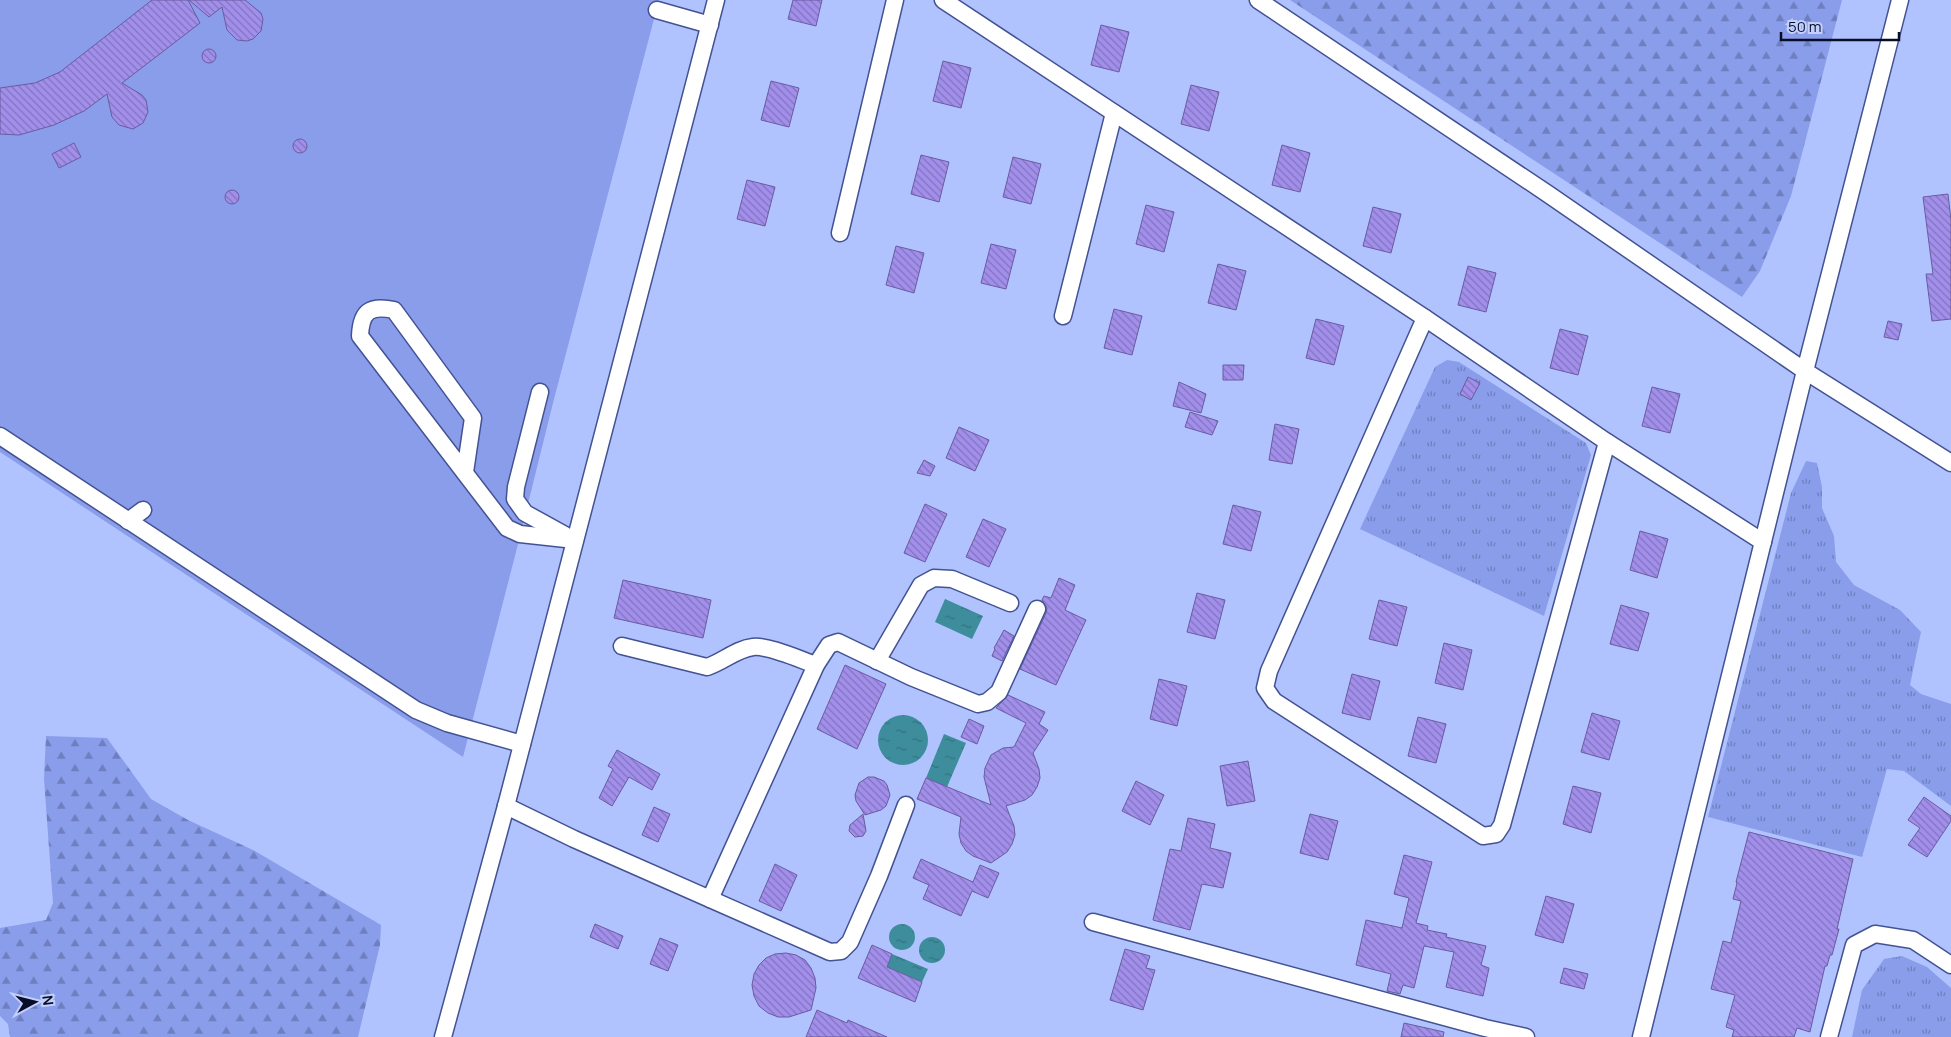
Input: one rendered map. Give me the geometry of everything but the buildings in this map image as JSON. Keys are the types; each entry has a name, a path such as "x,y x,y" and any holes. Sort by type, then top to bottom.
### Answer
{"street":[{"path":"443,1037 506,806 716,0"},
{"path":"840,233 895,0"},
{"path":"943,0 1425,318 1607,442 1762,542"},
{"path":"1258,0 1548,194 1805,371 1951,463"},
{"path":"1641,1037 1762,542 1900,0"},
{"path":"657,10 710,24"},
{"path":"1063,316 1114,113"},
{"path":"465,472 472,418 394,310 379,307 366,313 360,322 360,336 507,528 520,534 575,540"},
{"path":"1425,318 1269,671 1265,688 1274,701 1483,836 1496,834 1502,825 1607,442"},
{"path":"540,392 516,487 515,499 525,513 575,540"},
{"path":"0,436 128,520 270,607 416,710 454,726 522,744"},
{"path":"128,520 143,510"},
{"path":"877,661 921,585 934,578 952,579 1010,603"},
{"path":"710,900 816,665 829,645 838,642 877,661 978,704 987,702 999,692 1037,609"},
{"path":"622,646 707,667 753,647 774,650 816,665"},
{"path":"506,806 574,839 830,952 841,951 850,942 879,876 906,805"},
{"path":"1092,922 1484,1032 1526,1037"},
{"path":"1829,1037 1854,945 1875,934 1913,940 1951,966"}],"green space":[{"path":"0,0 659,0 554,399 463,757 0,452"},
{"path":"1290,0 1842,0 1791,196 1760,271 1742,297"},
{"path":"1447,360 1459,362 1586,443 1591,455 1544,616 1360,529 1435,367"},
{"path":"1806,461 1817,463 1822,487 1822,508 1834,536 1836,562 1854,585 1900,610 1921,632 1910,685 1921,694 1951,704 1951,806 1904,771 1887,769 1862,857 1708,817 1791,493"},
{"path":"46,736 107,738 151,799 188,820 253,850 381,925 380,945 358,1037 10,1037 8,1024 0,1016 0,928 46,920 53,903 44,779"},
{"path":"1902,956 1927,967 1951,988 1951,1037 1852,1037 1862,990 1884,959"}],"water":[{"path":"945,599 983,616 972,639 935,622"},
{"path":"898,715 908,715 921,722 928,735 928,745 921,758 908,765 898,765 889,761 882,754 878,745 878,735 882,726 889,719"},
{"path":"944,734 966,743 947,787 926,778"},
{"path":"902,924 911,928 915,937 911,946 902,950 893,946 889,937 893,928"},
{"path":"932,937 941,941 945,950 941,959 932,963 923,959 919,950 923,941"},
{"path":"892,954 928,969 922,982 887,967"}]}
